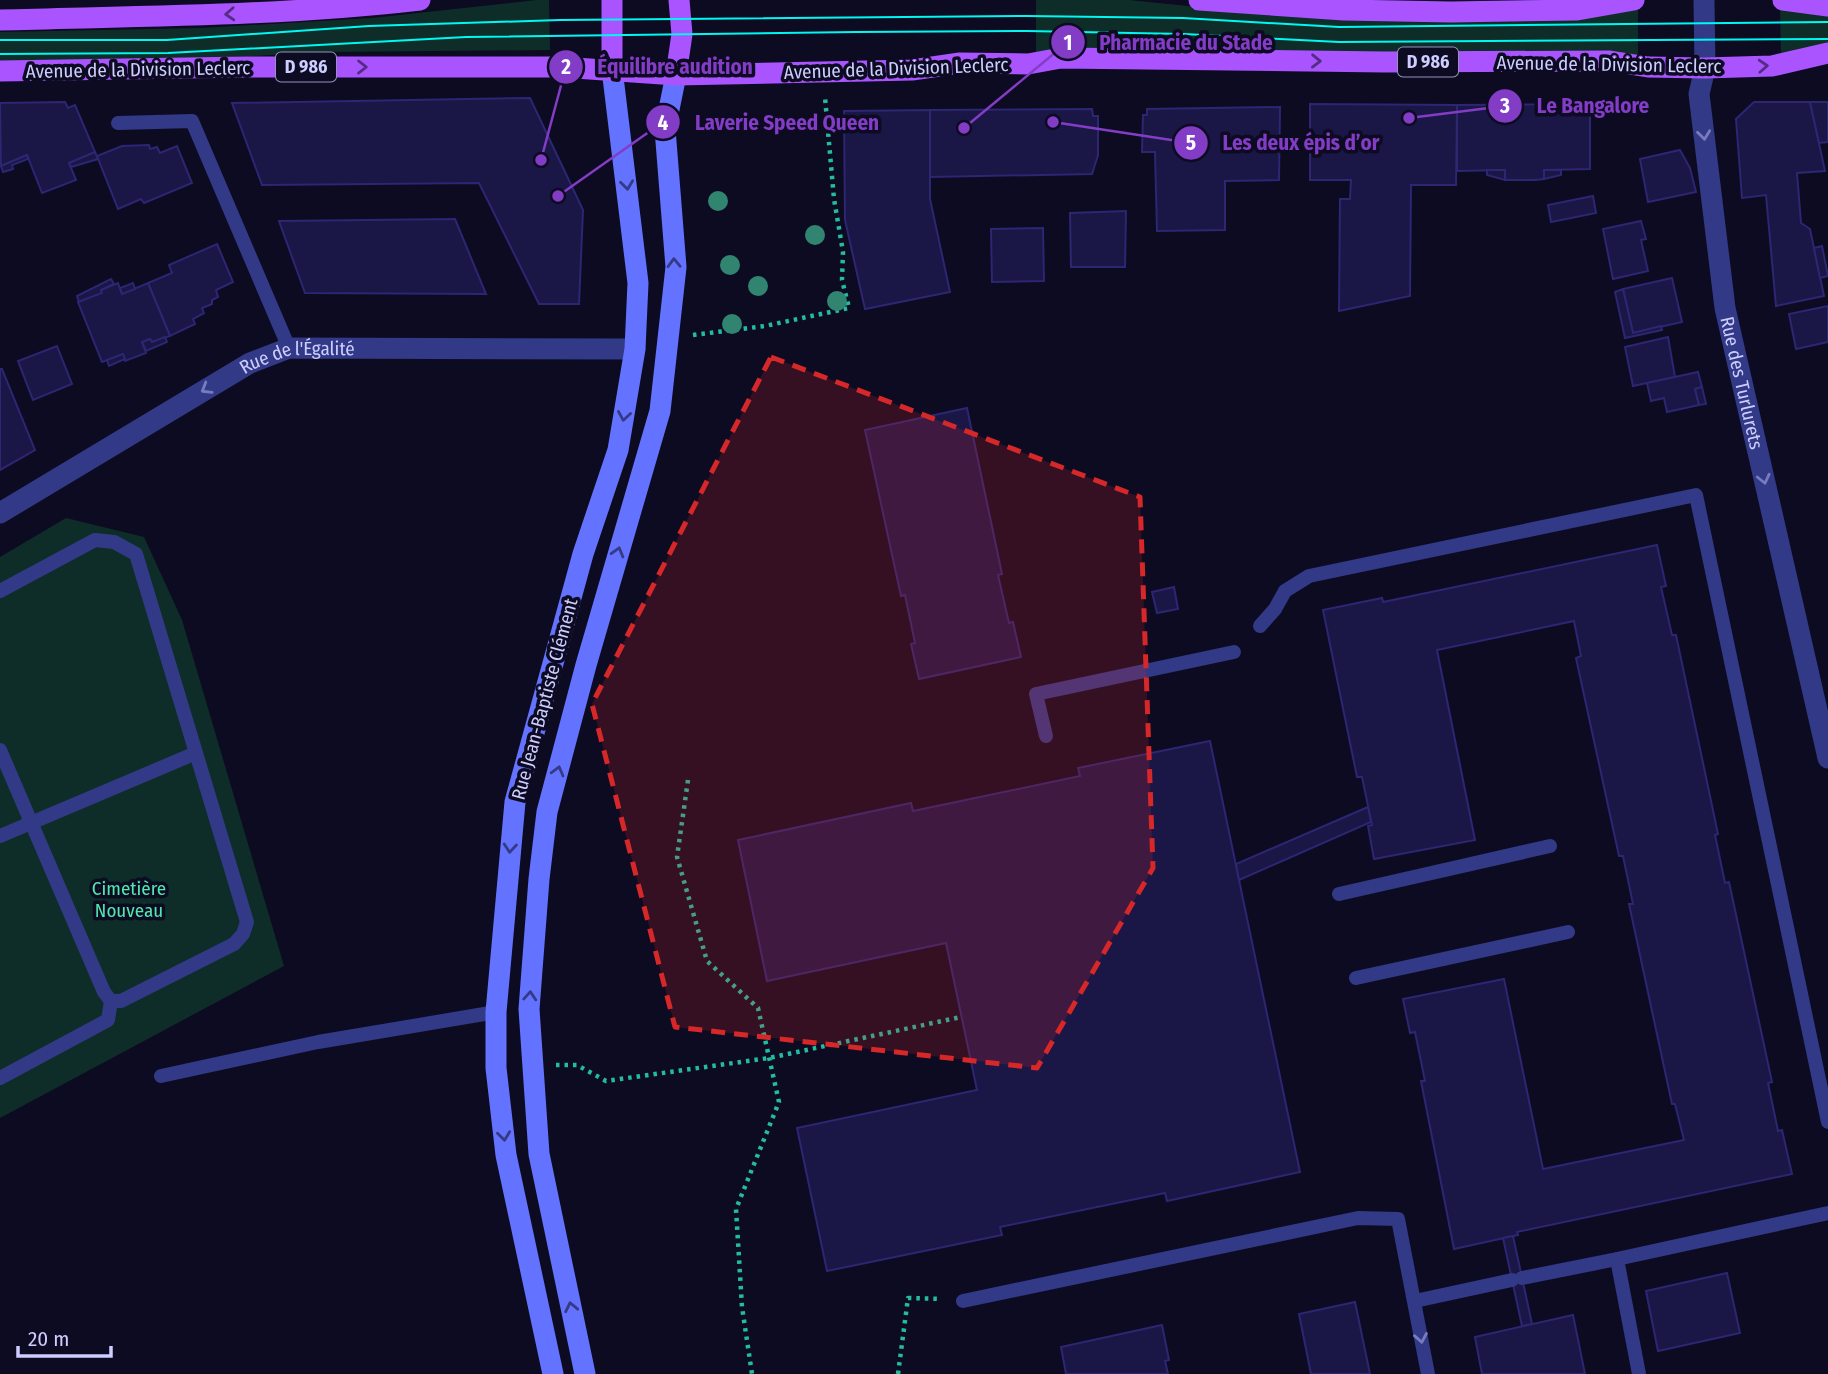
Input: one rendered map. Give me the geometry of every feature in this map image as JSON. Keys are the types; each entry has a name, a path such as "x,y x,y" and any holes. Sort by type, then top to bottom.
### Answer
{"main road":[{"path":"0,20 215,14 360,7 420,0"},
{"path":"612,0 612,69"},
{"path":"676,75 682,34 679,0"},
{"path":"1212,1 1344,10 1465,12 1577,10 1634,0"},
{"path":"1783,0 1828,6"},
{"name":"Avenue de la Division Leclerc","path":"0,71 247,67 612,69 676,75 912,70 960,63 1028,64 1060,58 1385,62 1610,61 1648,67 1704,68 1772,66 1828,53"},
{"name":"Rue Jean-Baptiste Clément","path":"553,1374 506,1155 496,1068 495,1012 515,802 583,554 618,450 635,349 638,283 612,69"},
{"name":"Rue Jean-Baptiste Clément","path":"584,1374 539,1154 529,1009 539,880 551,799 586,665 660,411 676,267 665,129 676,75"}],"street":[{"name":"Rue des Turlurets","path":"1703,0 1704,68 1699,94 1725,308 1828,758"},
{"name":"Rue de l'Égalité","path":"0,513 250,363 289,348 635,349"}],"lane":[{"path":"118,123 191,121 289,348"},
{"path":"1260,626 1275,609 1285,591 1309,576 1696,495 1828,1122"},
{"path":"0,591 95,540 114,542 136,554 247,922 243,934 234,944 121,1000 111,1001"},
{"path":"1046,736 1036,694 1234,652"},
{"path":"0,750 104,992 111,1001 107,1020 0,1078"},
{"path":"0,836 196,753"},
{"path":"1339,894 1550,846"},
{"path":"1356,978 1568,932"},
{"path":"161,1076 318,1042 495,1012"},
{"path":"1415,1301 1828,1213"},
{"path":"963,1301 1358,1218 1398,1219 1428,1374"},
{"path":"1617,1259 1639,1374"}],"path":[{"path":"669,338 765,326 849,308 842,280 843,252 834,199 822,72"},
{"path":"688,780 677,858 707,961 758,1008 779,1102 736,1209 742,1307 752,1374"},
{"path":"576,1065 606,1081 769,1058 961,1017"},
{"path":"898,1374 908,1298 963,1301"}],"highlighted area":[{"path":"771,357 1140,497 1153,868 1037,1068 675,1027 592,704"}],"green space":[{"path":"549,0 550,50 328,52 176,60 0,62 0,32 201,28 372,18"},
{"path":"1036,0 1129,0 1266,14 1638,9 1638,57 1036,57"},
{"path":"1780,7 1828,15 1828,47 1781,57"},
{"name":"Cimetière Nouveau","path":"66,518 144,537 182,620 284,966 0,1118 0,557"}],"building":[{"path":"530,98 583,210 579,304 539,304 479,183 262,185 232,103"},
{"path":"65,102 68,108 75,105 95,152 69,163 76,180 42,193 27,155 1,166 0,103"},
{"path":"1754,102 1810,102 1825,171 1797,173 1801,223 1810,229 1824,296 1776,306 1766,195 1742,198 1736,119"},
{"path":"1810,102 1828,102 1828,142 1819,143"},
{"path":"1310,104 1457,105 1456,185 1411,185 1410,296 1339,311 1340,199 1350,199 1351,180 1310,180"},
{"path":"1590,104 1590,169 1544,170 1544,179 1535,180 1505,180 1505,170 1457,171 1457,105"},
{"path":"1280,107 1279,180 1225,181 1225,230 1157,231 1155,152 1142,152 1143,115 1147,115 1147,109"},
{"path":"1092,109 1093,116 1098,116 1098,155 1092,174 930,177 930,110"},
{"path":"930,110 930,199 950,292 865,309 845,220 844,111"},
{"path":"149,145 150,149 157,147 160,153 177,146 192,183 144,203 141,199 118,209 97,156 122,146"},
{"path":"1680,150 1690,168 1696,192 1648,202 1640,159"},
{"path":"95,152 98,159 71,167 69,163"},
{"path":"27,155 28,159 3,172 1,166"},
{"path":"1487,170 1505,170 1505,180 1487,175"},
{"path":"1544,170 1561,170 1561,175 1544,179"},
{"path":"1593,196 1596,213 1551,222 1548,205"},
{"path":"1126,211 1125,267 1071,267 1070,213"},
{"path":"455,219 486,294 305,293 279,221"},
{"path":"1641,221 1646,239 1641,240 1648,271 1613,279 1603,229"},
{"path":"1043,228 1044,281 992,282 991,229"},
{"path":"217,244 233,282 216,290 218,297 212,300 212,304 202,308 204,313 193,319 195,324 170,336 148,283 172,273 169,265"},
{"path":"1822,246 1828,276 1820,278 1814,248"},
{"path":"1672,278 1682,322 1633,333 1623,289"},
{"path":"111,279 114,284 101,290 102,293 79,302 77,296"},
{"path":"118,283 122,294 148,283 170,336 142,342 146,353 125,361 123,354 102,362 78,302 102,293 101,290"},
{"path":"133,283 135,289 122,294 120,288"},
{"path":"1623,289 1633,333 1661,326 1662,330 1625,338 1615,292"},
{"path":"1828,306 1828,342 1796,349 1789,314"},
{"path":"165,337 167,342 146,351 142,342 150,339 152,342"},
{"path":"1668,337 1675,377 1633,386 1625,347"},
{"path":"57,346 72,384 33,400 18,361"},
{"path":"123,354 125,359 109,366 107,360"},
{"path":"0,369 35,450 0,470"},
{"path":"1698,372 1702,387 1695,389 1699,405 1667,412 1664,398 1651,401 1647,383"},
{"path":"1702,387 1706,404 1699,405 1695,389"},
{"path":"967,408 1002,574 998,575 1009,623 1013,622 1021,657 919,679 911,644 915,643 905,595 901,596 865,430"},
{"path":"1657,545 1666,586 1661,587 1672,635 1676,635 1718,834 1715,835 1725,883 1729,882 1772,1082 1768,1083 1778,1131 1782,1130 1792,1174 1517,1232 1518,1235 1454,1249 1421,1081 1425,1081 1415,1032 1410,1033 1403,999 1504,979 1543,1169 1684,1140 1675,1104 1672,1104 1629,904 1633,904 1623,856 1619,856 1576,658 1581,656 1574,621 1437,650 1475,840 1374,859 1368,826 1372,825 1362,777 1357,777 1323,610 1382,598 1383,602"},
{"path":"1174,587 1178,609 1157,613 1152,592"},
{"path":"1210,741 1300,1172 1167,1201 1165,1193 1000,1227 1002,1235 827,1271 797,1128 977,1090 946,943 767,981 738,840 911,803 913,811 1080,776 1078,768"},
{"path":"1368,807 1371,822 1239,880 1236,864"},
{"path":"1513,1236 1532,1324 1522,1326 1503,1238"},
{"path":"1727,1273 1740,1333 1658,1351 1646,1291"},
{"path":"1355,1302 1370,1374 1311,1374 1299,1314"},
{"path":"1573,1315 1585,1374 1482,1374 1475,1337"},
{"path":"1162,1325 1169,1360 1165,1361 1168,1374 1066,1374 1061,1347"}],"tram line":[{"path":"0,40 167,40 369,26 560,20 1027,16 1183,18 1339,27 1828,22"},
{"path":"0,54 168,53 466,37 856,32 1184,34 1339,42 1828,39"}],"place":[{"name":"Le Bangalore","path":"1409,118"},
{"name":"Les deux épis d’or","path":"1053,122"},
{"name":"Pharmacie du Stade","path":"964,128"},
{"name":"Équilibre audition","path":"541,160"},
{"name":"Laverie Speed Queen","path":"558,196"}]}
